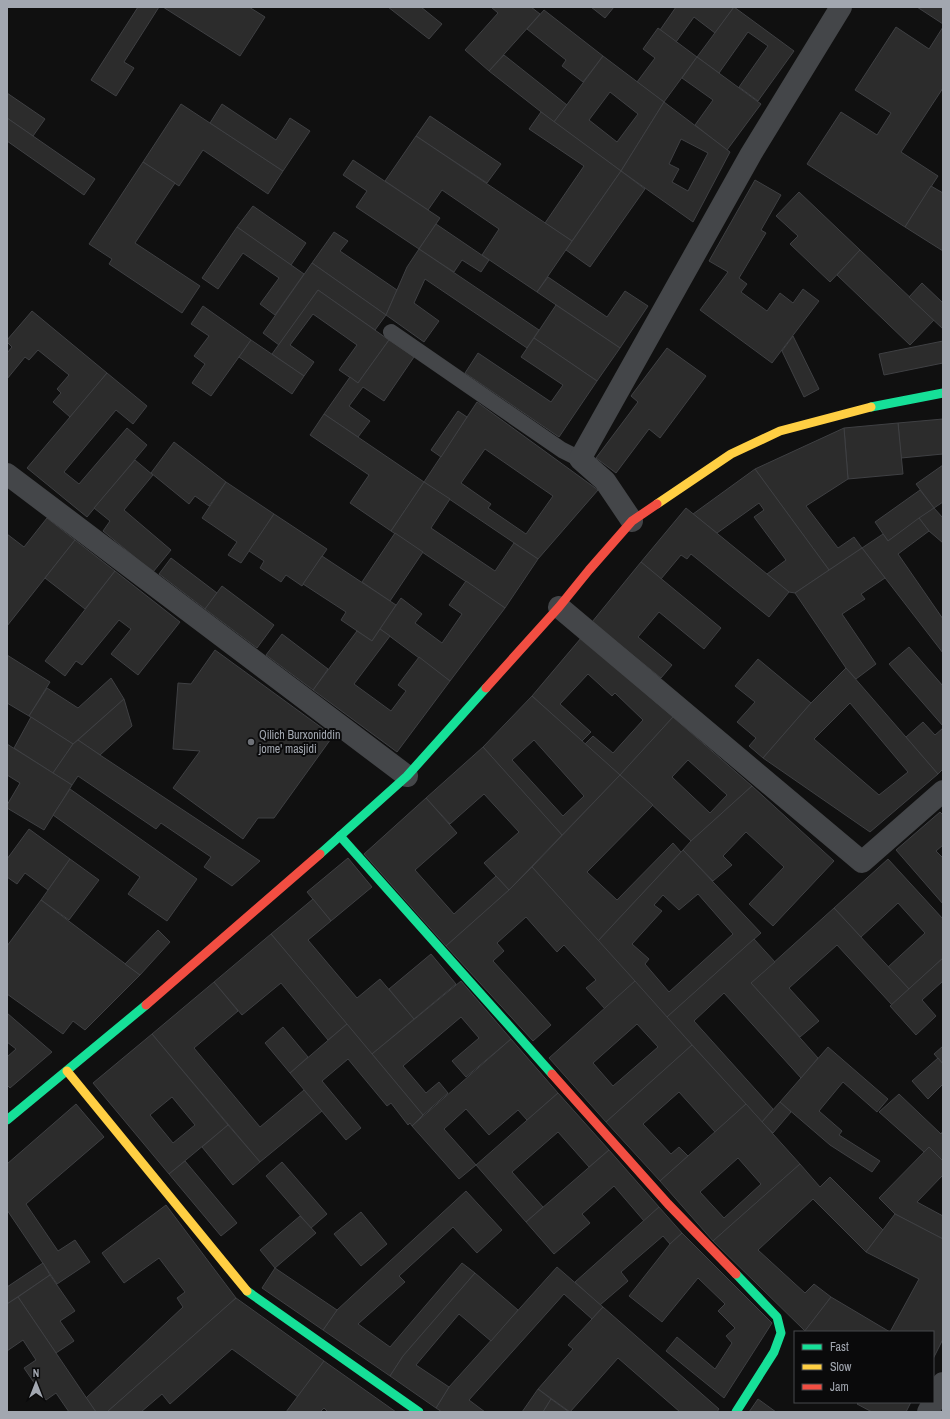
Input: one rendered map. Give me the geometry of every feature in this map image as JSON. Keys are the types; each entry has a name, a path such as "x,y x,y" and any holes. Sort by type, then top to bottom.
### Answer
{"street":[{"path":"632,521 605,481 580,459 751,154 841,7"},
{"path":"7,1120 131,1018 407,776 559,607 632,521 731,454 780,431 869,407 943,393"},
{"path":"7,474 407,776"},
{"path":"559,607 862,862 943,792"},
{"path":"340,836 668,1204 777,1317 781,1333 774,1352 736,1412"},
{"path":"67,1071 245,1289 414,1411"},
{"path":"934,1400 943,1383"},
{"path":"928,1412 933,1403"}],"lane":[{"path":"391,332 562,450 580,459"}],"building":[{"path":"138,7 159,7 124,62 134,68 116,96 91,80"},
{"path":"163,7 249,7 265,17 240,56"},
{"path":"388,7 421,7 442,24 429,39"},
{"path":"491,7 531,7 540,14 489,71 465,50 498,13"},
{"path":"591,7 614,7 605,18"},
{"path":"676,7 734,7 715,33 694,17 676,42 660,30"},
{"path":"734,7 794,51 758,101 739,87 768,46 748,32 719,73 697,57"},
{"path":"917,7 943,7 943,24"},
{"path":"544,10 603,56 583,82 562,66 566,60 527,29"},
{"path":"896,27 929,49 943,27 943,88 901,152 938,176 905,227 807,164 841,112 877,135 891,113 855,90"},
{"path":"658,28 697,57 664,102 637,82 655,58 643,49"},
{"path":"504,55 567,105 554,122 489,71"},
{"path":"603,56 664,102 621,171 554,122","holes":["610,92 638,114 617,142 589,120"]},
{"path":"697,57 761,104 727,150 695,125 713,100 682,78"},
{"path":"7,93 45,119 33,136 7,118"},
{"path":"664,102 730,152 693,222 621,171","holes":["681,139 708,153 688,191 672,182 679,169 669,164"]},
{"path":"181,104 283,171 268,194 203,150 179,186 143,162"},
{"path":"222,104 276,140 290,118 310,131 283,171 210,123"},
{"path":"541,112 621,171 572,241 545,223 584,166 529,129"},
{"path":"430,116 501,164 487,183 416,136"},
{"path":"7,118 95,179 84,195 7,141"},
{"path":"416,136 572,241 537,292 482,255 499,229 442,190 428,210 385,181"},
{"path":"353,160 440,218 419,249 356,207 367,191 343,175"},
{"path":"143,162 175,183 135,243 200,286 182,313 109,264 112,259 89,244"},
{"path":"621,171 645,189 590,267 566,250"},
{"path":"755,180 781,195 761,230 766,233 739,278 747,284 741,292 767,311 780,293 793,303 803,289 819,301 772,363 700,310 728,272 709,261"},
{"path":"931,186 943,193 943,251 905,227"},
{"path":"799,192 860,250 830,282 790,244 798,236 776,216"},
{"path":"253,206 306,243 291,265 237,227"},
{"path":"436,224 489,260 481,272 462,260 454,272 419,249"},
{"path":"237,227 304,274 275,315 260,304 279,278 243,253 218,289 202,278"},
{"path":"334,232 348,241 340,251 397,290 386,315 312,263"},
{"path":"419,249 539,330 527,348 425,279 414,303 439,321 424,342 386,315 407,267"},
{"path":"860,250 934,320 910,345 837,275"},
{"path":"312,263 386,315 375,330 318,290 279,345 263,333"},
{"path":"548,277 607,317 625,291 648,306 620,348 537,292"},
{"path":"922,283 943,303 943,329 909,297"},
{"path":"318,290 389,340 358,383 339,370 357,345 313,314 290,345 314,362 304,376 272,354"},
{"path":"556,305 620,348 597,381 534,338"},
{"path":"203,306 251,340 211,396 192,383 205,364 194,356 209,336 191,324"},
{"path":"32,311 107,373 70,417 53,402 61,393 57,389 69,375 38,350 29,360 25,357 7,379 7,353 12,347 7,340"},
{"path":"793,336 819,389 804,397 782,351"},
{"path":"534,338 597,381 559,437 465,373 478,353 551,402 563,385 521,357"},
{"path":"251,340 304,376 292,394 239,357"},
{"path":"389,340 414,357 384,401 363,387 349,406 370,421 358,437 324,414 350,377 358,383"},
{"path":"943,341 943,363 884,375 879,354"},
{"path":"667,348 706,376 660,438 649,429 616,473 596,458 638,402 631,396"},
{"path":"107,373 147,406 133,424 116,410 64,472 79,484 127,428 147,445 87,517 27,468"},
{"path":"477,402 598,490 538,559 424,482","holes":["485,449 553,496 526,534 488,508 491,504 461,483"]},
{"path":"458,411 467,417 441,457 431,450"},
{"path":"324,414 424,482 391,531 350,503 369,475 310,435"},
{"path":"943,419 943,454 901,458 898,423"},
{"path":"898,423 903,474 848,479 844,428"},
{"path":"844,428 848,479 806,506 838,548 854,537 862,548 829,570 755,469"},
{"path":"174,442 226,482 209,506 195,496 189,504 151,473"},
{"path":"135,460 153,475 124,510 171,550 153,572 103,531 110,521 94,508"},
{"path":"943,465 943,502 934,508 916,484"},
{"path":"755,469 829,570 795,593 789,592 767,574 786,560 754,517 764,510 759,503 717,533 693,514"},
{"path":"226,482 274,514 241,563 228,555 237,542 202,518"},
{"path":"424,482 450,499 431,528 495,571 514,543 538,559 505,608 391,531"},
{"path":"920,490 934,508 888,541 875,522"},
{"path":"686,508 789,592 769,617 691,554 687,559 681,555 661,579 641,562"},
{"path":"934,508 943,518 943,543 929,531 919,518"},
{"path":"274,514 327,549 302,586 286,575 281,582 260,568 264,561 249,551"},
{"path":"47,518 75,540 7,626 7,534 24,547"},
{"path":"919,518 929,531 898,554 943,619 943,653 862,548 883,534 888,541"},
{"path":"395,533 423,552 390,601 362,582"},
{"path":"75,540 115,571 85,609 45,578"},
{"path":"862,548 885,578 861,594 865,599 842,614 876,664 856,679 846,668 795,593"},
{"path":"322,556 396,605 372,641 341,620 346,612 303,584"},
{"path":"171,558 217,593 205,609 159,574"},
{"path":"641,562 721,628 704,649 659,612 638,637 672,665 661,678 592,622"},
{"path":"115,571 180,622 138,675 111,654 131,629 119,620 82,665 76,661 65,676 45,661"},
{"path":"466,581 505,608 450,681 380,629 401,598 422,614 415,623 442,643 462,614 449,605"},
{"path":"222,586 274,625 257,648 205,609"},
{"path":"380,629 390,636 354,684 391,711 406,691 398,685 419,657 450,681 397,752 313,690 357,631 372,641"},
{"path":"282,634 328,669 313,690 266,655"},
{"path":"581,638 673,717 620,775 585,744 593,736 613,753 643,720 615,693 612,696 588,674 560,704 591,732 582,741 532,696"},
{"path":"909,647 943,686 943,726 889,664"},
{"name":"Qilich Burxoniddin jome' masjidi","path":"215,650 333,736 274,818 258,818 243,839 173,788 200,751 173,749 178,683 191,684"},
{"path":"7,655 50,682 29,716 7,703"},
{"path":"758,659 811,703 763,758 749,746 756,738 737,722 755,702 735,686"},
{"path":"846,668 938,774 870,832 763,758 811,703","holes":["850,703 908,772 879,795 814,739"]},
{"path":"111,678 124,699 73,744 29,716 47,688 78,708"},
{"path":"532,696 620,775 562,835 483,747","holes":["534,740 584,796 563,816 512,760"]},
{"path":"124,699 132,726 100,755 78,740"},
{"path":"31,717 73,744 53,773 14,748"},
{"path":"673,717 752,786 691,841 620,775","holes":["688,760 727,795 710,813 672,777"]},
{"path":"923,722 935,735 943,728 943,769 938,774 906,737"},
{"path":"78,740 260,861 232,886 204,867 211,857 161,823 156,829 78,776 72,785 53,773 73,744"},
{"path":"7,744 72,785 44,830 7,808 7,805 20,783 7,775"},
{"path":"483,747 562,835 509,890 484,863 519,832 484,794 450,824 426,798"},
{"path":"620,775 653,805 587,872 617,900 673,843 681,852 598,941 532,867"},
{"path":"752,786 834,861 773,926 749,904 784,867 746,832 723,856 732,865 713,881 683,850"},
{"path":"70,789 197,879 167,921 128,894 140,877 53,815"},
{"path":"426,798 457,833 415,870 454,914 496,876 509,890 446,946 364,854"},
{"path":"940,812 943,815 943,845 936,851 943,858 943,904 896,850"},
{"path":"29,829 70,859 48,890 25,873 17,884 7,877 7,859"},
{"path":"683,850 761,933 667,1017 598,941","holes":["698,894 733,934 669,992 645,964 649,959 632,944 662,911 654,905 663,895 679,910"]},
{"path":"348,858 372,887 331,921 307,892"},
{"path":"70,859 99,880 69,920 41,900"},
{"path":"888,859 943,919 943,958 909,989 888,967 925,933 898,903 861,937 834,908"},
{"path":"532,867 635,981 605,1009 586,988 596,980 564,945 557,952 526,917 497,943 504,951 493,961 551,1025 533,1041 446,946 509,890"},
{"path":"313,899 331,921 308,940 357,998 380,979 414,1019 372,1054 271,934"},
{"path":"41,900 140,975 85,1030 73,1021 63,1034 7,994 7,946"},
{"path":"834,908 909,989 892,1005 837,945 789,988 819,1021 800,1037 751,983"},
{"path":"158,930 170,942 140,975 125,964"},
{"path":"271,934 347,1024 328,1040 281,983 242,1015 214,982"},
{"path":"754,939 775,962 751,983 818,1058 801,1078 724,993 694,1021 773,1109 762,1122 667,1017"},
{"path":"431,954 456,984 414,1019 389,989"},
{"path":"943,958 943,981 922,1000 936,1016 916,1035 890,1006"},
{"path":"461,981 511,1039 466,1077 452,1061 479,1038 461,1017 403,1066 426,1093 439,1082 448,1093 423,1115 372,1054"},
{"path":"635,981 692,1045 606,1122 549,1058","holes":["637,1024 658,1047 613,1086 593,1063"]},
{"path":"214,982 238,1011 194,1048 260,1127 304,1090 322,1111 260,1162 152,1034"},
{"path":"7,1013 52,1052 10,1088 7,1085 7,1057 16,1049 7,1042"},
{"path":"347,1024 423,1115 412,1126 410,1123 408,1125 391,1103 387,1106 348,1059 322,1081 361,1128 346,1140 290,1073"},
{"path":"283,1027 308,1057 290,1073 265,1043"},
{"path":"152,1034 228,1125 169,1174 93,1083","holes":["172,1097 195,1125 173,1143 150,1115"]},
{"path":"511,1039 558,1093 527,1120 518,1110 489,1135 466,1109 444,1129 476,1165 459,1179 412,1126"},
{"path":"692,1045 746,1104 715,1132 679,1092 643,1124 671,1154 679,1147 688,1156 660,1181 606,1122"},
{"path":"943,1046 943,1064 934,1054"},
{"path":"828,1047 888,1099 877,1112 843,1082 819,1111 842,1131 839,1135 880,1161 872,1172 830,1145 780,1102"},
{"path":"938,1058 943,1064 943,1084 928,1099 912,1081"},
{"path":"558,1093 609,1150 589,1167 558,1132 512,1172 543,1207 526,1222 476,1165"},
{"path":"899,1094 941,1134 943,1131 943,1161 929,1147 924,1152 879,1112"},
{"path":"780,1102 791,1112 773,1133 762,1122"},
{"path":"76,1104 104,1137 26,1204 58,1251 75,1240 90,1262 57,1284 7,1210 7,1164"},
{"path":"746,1104 800,1164 713,1241 660,1181","holes":["738,1158 761,1184 724,1218 700,1192"]},
{"path":"228,1125 260,1162 233,1185 202,1147"},
{"path":"929,1147 943,1161 943,1175 917,1202 943,1216 943,1239 895,1214 879,1198"},
{"path":"609,1150 659,1207 644,1221 614,1186 582,1214 590,1223 554,1254 526,1222"},
{"path":"185,1161 237,1223 221,1236 169,1174"},
{"path":"282,1162 327,1214 311,1228 266,1176"},
{"path":"800,1164 820,1187 830,1177 883,1230 866,1252 813,1199 758,1250 805,1293 814,1284 831,1297 805,1331 713,1241"},
{"path":"466,1191 502,1230 477,1253 453,1227 399,1276 405,1282 358,1324 390,1347 462,1263 475,1273 403,1356 390,1376 323,1330 337,1310"},
{"path":"166,1205 236,1298 107,1412 96,1412 86,1398 183,1307 177,1298 185,1292 159,1258 124,1283 102,1253"},
{"path":"659,1207 682,1233 670,1244 663,1236 621,1272 628,1281 600,1305 575,1282"},
{"path":"361,1212 387,1244 361,1266 334,1234"},
{"path":"895,1214 943,1239 943,1339 934,1357 934,1331 891,1331 919,1279 866,1252"},
{"path":"300,1216 316,1233 275,1268 260,1250"},
{"path":"682,1233 772,1323 724,1398 666,1351 677,1337 715,1369 732,1343 726,1336 735,1328 718,1311 725,1304 698,1278 662,1322 629,1296 670,1244"},
{"path":"43,1263 50,1275 7,1304 7,1287"},
{"path":"557,1267 603,1307 592,1319 564,1294 469,1400 485,1412 442,1412 436,1408 449,1387"},
{"path":"275,1268 337,1310 323,1330 262,1288"},
{"path":"475,1273 518,1310 491,1341 459,1314 416,1365 449,1387 436,1408 390,1376 403,1356"},
{"path":"50,1275 75,1311 60,1321 74,1341 56,1353 18,1297"},
{"path":"18,1297 96,1412 69,1412 56,1393 46,1400 24,1368 36,1360 23,1340 7,1351 7,1304"},
{"path":"831,1297 888,1331 805,1331"},
{"path":"236,1298 324,1361 298,1397 232,1349 170,1404 162,1394 141,1412 107,1412"},
{"path":"603,1307 719,1409 717,1412 680,1412 618,1358 570,1412 538,1389 573,1349 568,1345"},
{"path":"324,1361 396,1412 328,1412 324,1408 320,1412 286,1412"},
{"path":"538,1389 551,1399 543,1412 522,1412"},
{"path":"551,1399 569,1412 543,1412"},
{"path":"758,1399 776,1412 749,1412"},
{"path":"910,1403 906,1412 872,1412 857,1404"}],"traffic: fast":[{"path":"871,407 943,393"},
{"path":"320,854 407,776 486,688"},
{"path":"340,836 552,1074"},
{"path":"7,1120 146,1005"},
{"path":"736,1274 777,1317 781,1333 774,1352 736,1412"},
{"path":"247,1291 419,1412"}],"traffic: slow":[{"path":"657,504 731,454 780,431 871,407"},
{"path":"67,1071 247,1291"}],"traffic: jam":[{"path":"486,688 559,607 632,521 657,504"},
{"path":"146,1005 320,854"},
{"path":"552,1074 668,1204 736,1274"}],"place":[{"name":"Qilich Burxoniddin jome' masjidi","path":"251,742"}]}
